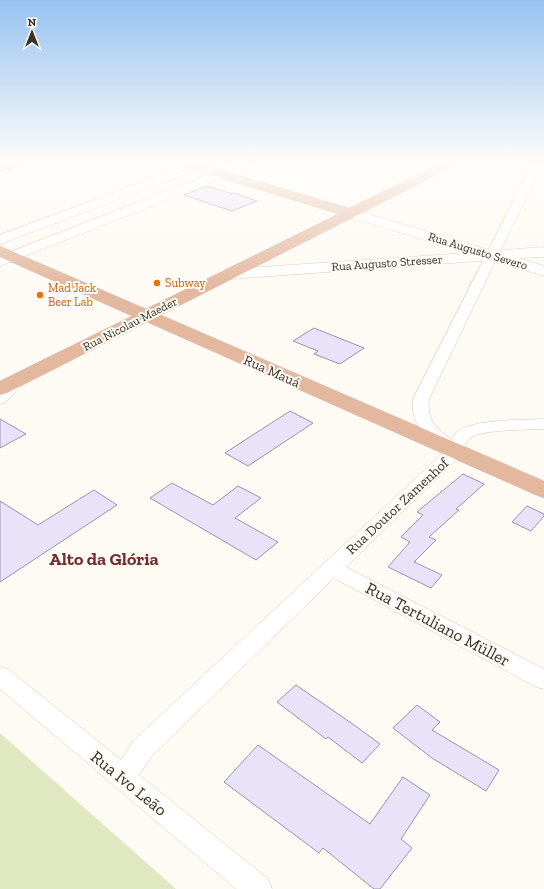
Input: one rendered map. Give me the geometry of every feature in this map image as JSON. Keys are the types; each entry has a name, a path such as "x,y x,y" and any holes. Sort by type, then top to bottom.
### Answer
{"main road":[{"name":"Rua Augusto Severo","path":"319,203 544,271"},
{"name":"Rua Nicolau Maeder","path":"0,389 370,203"},
{"name":"Rua Augusto Stresser","path":"231,274 544,252"},
{"name":"Rua Mauá","path":"4,256 147,315 544,490"}],"street":[{"path":"0,240 97,203"},
{"path":"4,256 143,203"},
{"name":"Rua Doutor Zamenhof","path":"123,778 143,748 455,451 430,431 421,420 419,409 421,399 518,203"},
{"path":"0,382 20,379"},
{"path":"0,399 20,379"},
{"path":"455,451 462,436 470,431 544,424"},
{"name":"Rua Tertuliano Müller","path":"332,568 544,680"},
{"name":"Rua Ivo Leão","path":"0,676 258,889"}],"green space":[{"path":"0,733 176,889 0,889"}],"building":[{"path":"209,203 251,203 232,211"},
{"path":"314,328 364,348 340,364 314,354 318,351 293,341"},
{"path":"290,411 313,423 248,466 225,453"},
{"path":"0,419 26,434 0,448"},
{"path":"463,474 484,484 456,509 459,510 429,537 436,540 414,562 442,575 431,588 388,567 410,542 401,537 423,515 417,512"},
{"path":"172,483 213,505 238,486 261,498 235,518 278,542 256,560 150,498"},
{"path":"94,490 117,505 0,582 0,501 38,525"},
{"path":"527,506 544,514 544,516 531,531 512,522"},
{"path":"296,685 380,744 362,763 328,737 326,739 277,702"},
{"path":"417,705 440,722 432,730 499,770 486,791 432,758 393,728"},
{"path":"258,745 370,824 403,777 430,795 401,839 412,848 380,889 374,889 323,848 319,853 224,782"}],"place":[{"name":"Subway","path":"157,283"},
{"name":"Mad Jack Beer Lab","path":"40,295"}],"district":[{"name":"Alto da Glória","path":"104,559"}]}
